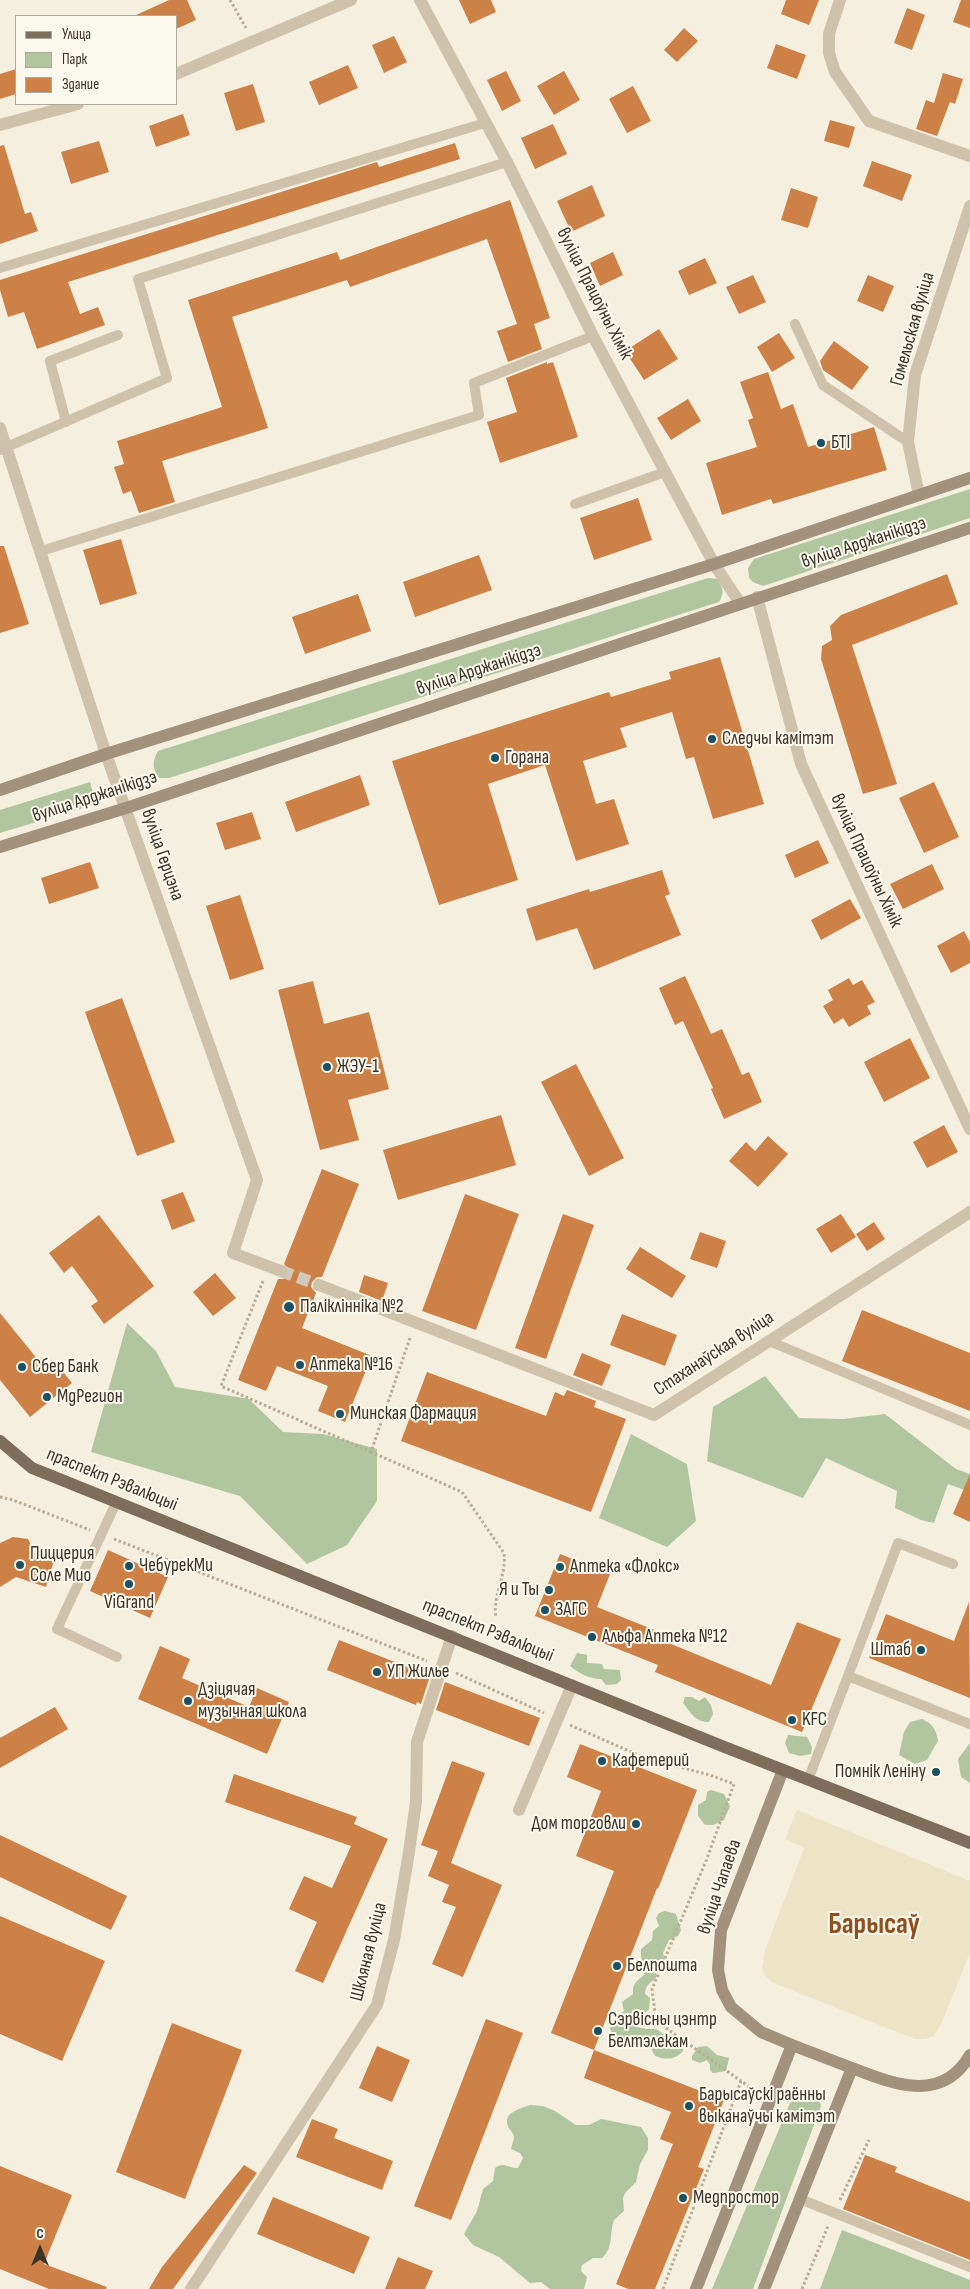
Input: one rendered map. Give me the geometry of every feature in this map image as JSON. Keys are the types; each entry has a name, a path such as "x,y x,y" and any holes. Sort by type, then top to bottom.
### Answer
{"main road":[{"name":"вуліца Арджанікідзэ","path":"0,790 106,754 714,564 970,478"},
{"name":"вуліца Арджанікідзэ","path":"0,847 126,808 970,528"},
{"name":"праспект Рэвалюцыі","path":"0,1441 32,1468 116,1503 970,1843"},
{"name":"вуліца Чапаева","path":"783,1770 721,1930 718,1970 722,1990 731,2007 761,2032 880,2079 913,2087 933,2086 949,2078 966,2062 970,2055"},
{"path":"696,2289 792,2045"},
{"path":"764,2289 852,2068"}],"street":[{"path":"178,73 351,0"},
{"name":"вуліца Працоўны Хімік","path":"420,0 507,162 593,336 665,472 714,564 740,603"},
{"path":"840,0 829,34 829,53 835,72 869,121 970,156"},
{"path":"0,126 74,105"},
{"name":"Гомельская вуліца","path":"918,495 908,442 916,375 970,206"},
{"name":"вуліца Герцэна","path":"0,428 4,448 41,551 106,754 257,1180 233,1252 268,1266"},
{"name":"вуліца Працоўны Хімік","path":"757,598 800,764 970,1129"},
{"name":"Стаханаўская вуліца","path":"319,1285 654,1415 970,1212"},
{"path":"268,1266 281,1271"},
{"name":"Шкляная вуліца","path":"191,2289 378,2005 394,1940 409,1852 416,1802 417,1742 452,1636"},
{"path":"519,1810 572,1684"}],"lane":[{"path":"0,268 485,124"},
{"path":"4,448 167,378 138,279 507,162"},
{"path":"795,324 823,385 908,442"},
{"path":"66,422 50,361 118,335"},
{"path":"41,551 479,415 474,383 593,336"},
{"path":"575,504 665,472"},
{"path":"769,1341 970,1425"},
{"path":"116,1503 58,1629 118,1657"},
{"path":"808,1780 898,1543 953,1564"},
{"path":"848,1676 970,1724"},
{"path":"800,2199 970,2267"}],"path":[{"path":"230,0 254,41"},
{"path":"268,1266 221,1386 462,1492 504,1553 506,1565 494,1609 496,1618"},
{"path":"371,1452 415,1323"},
{"path":"0,1497 13,1500 102,1534 442,1667 645,1758 710,1775 734,1784 706,1861 652,1989 656,2021 770,2102"},
{"path":"663,2289 741,2081"}],"green space":[{"path":"970,489 970,518 763,586 749,578 748,568 754,559"},
{"path":"708,578 717,579 721,585 723,593 719,602 169,778 159,778 155,771 154,762 158,751"},
{"path":"90,782 96,804 0,833 0,810"},
{"path":"127,1323 156,1351 175,1387 249,1399 283,1432 323,1434 377,1449 377,1501 347,1545 307,1564 240,1496 91,1452"},
{"path":"765,1376 799,1418 843,1419 885,1414 956,1469 970,1474 970,1492 948,1484 934,1523 921,1520 895,1508 897,1491 826,1458 803,1498 707,1461 713,1407"},
{"path":"631,1434 687,1464 696,1521 667,1547 599,1518"},
{"path":"577,1653 587,1655 587,1663 602,1664 604,1669 620,1670 621,1680 617,1684 606,1685 601,1679 588,1677 577,1671 570,1666"},
{"path":"685,1697 692,1697 699,1701 705,1697 711,1705 713,1714 709,1722 704,1722 694,1716 683,1703"},
{"path":"922,1719 933,1727 938,1741 927,1760 915,1764 899,1755 904,1732 910,1722"},
{"path":"788,1735 807,1737 812,1747 811,1754 800,1756 789,1753 785,1743"},
{"path":"970,1743 970,1783 961,1777 958,1759"},
{"path":"711,1790 724,1794 730,1806 724,1820 713,1825 705,1825 698,1816 698,1805 706,1800 707,1792"},
{"path":"665,1911 676,1914 681,1930 678,1936 669,1940 663,1953 665,1961 656,1970 656,1978 646,1988 645,1994 650,1998 649,2009 640,2018 636,2019 638,2027 658,2030 669,2042 678,2041 683,2044 683,2051 680,2054 674,2058 667,2059 655,2056 650,2047 636,2044 630,2038 615,2038 610,2029 613,2019 624,2011 622,2002 633,1994 634,1985 644,1975 641,1949 652,1940 653,1931 659,1926 656,1918 659,1913"},
{"path":"707,2046 717,2055 729,2058 726,2071 713,2073 707,2060 700,2063 692,2060 692,2056 698,2047"},
{"path":"807,2094 819,2099 821,2106 753,2289 712,2289 793,2096"},
{"path":"530,2105 543,2106 555,2111 576,2125 589,2125 601,2119 641,2127 648,2138 648,2150 640,2164 636,2182 625,2193 623,2198 624,2211 614,2220 610,2245 606,2254 602,2258 593,2258 582,2265 581,2271 587,2277 584,2289 550,2289 541,2282 530,2283 499,2257 473,2245 464,2234 477,2211 483,2189 493,2181 495,2168 503,2165 518,2168 523,2158 520,2153 511,2149 514,2136 509,2128 507,2119 512,2112"},
{"path":"842,2230 970,2280 970,2289 820,2289"}],"shaded area":[{"path":"797,1810 970,1881 970,1953 942,2022 934,2036 925,2039 915,2039 771,1982 764,1974 762,1967 765,1951 804,1848 785,1839"}],"building":[{"path":"169,0 187,0 196,20 178,28 178,15 136,15"},
{"path":"459,0 491,0 496,12 470,24"},
{"path":"786,0 819,0 809,25 781,14"},
{"path":"961,0 970,0 970,28 953,22"},
{"path":"907,8 925,15 912,50 894,43"},
{"path":"684,28 698,41 677,62 664,50"},
{"path":"394,36 407,62 384,73 372,45"},
{"path":"776,44 806,55 797,79 767,68"},
{"path":"348,65 358,88 319,105 309,82"},
{"path":"15,69 15,94 0,99 0,74"},
{"path":"506,71 521,101 502,111 487,80"},
{"path":"564,71 580,100 554,115 537,86"},
{"path":"943,73 963,79 955,104 950,102 937,136 916,129 926,100 934,103"},
{"path":"253,84 265,122 236,131 224,93"},
{"path":"633,86 651,121 627,133 609,99"},
{"path":"183,114 190,135 156,147 149,126"},
{"path":"830,120 855,127 849,148 824,141"},
{"path":"553,124 567,154 535,169 521,138"},
{"path":"99,141 109,172 71,184 61,152"},
{"path":"455,143 460,159 68,282 80,314 98,307 105,325 37,349 24,312 8,317 0,290 0,280 377,162 379,167"},
{"path":"4,145 25,214 31,212 38,231 0,244 0,146"},
{"path":"872,161 912,175 902,201 863,186"},
{"path":"592,185 605,216 571,232 557,201"},
{"path":"791,188 818,197 808,228 781,220"},
{"path":"510,200 550,318 534,324 542,349 508,362 497,331 517,324 487,239 350,287 347,280 232,317 268,428 162,461 175,502 139,513 131,491 123,494 114,467 124,464 117,441 222,407 188,300 337,252 340,260"},
{"path":"613,252 623,275 600,286 590,263"},
{"path":"705,258 717,283 689,295 678,271"},
{"path":"753,275 766,302 739,314 726,287"},
{"path":"868,275 894,286 883,312 857,301"},
{"path":"659,329 678,359 644,380 625,351"},
{"path":"779,333 795,358 772,372 757,347"},
{"path":"834,341 869,367 852,390 823,370 820,361"},
{"path":"547,362 547,364 553,362 578,437 500,463 487,422 517,412 506,378"},
{"path":"768,372 781,409 793,404 808,447 874,427 887,470 773,504 771,499 722,515 706,463 757,447 748,420 753,418 740,382"},
{"path":"688,399 701,421 671,440 657,418"},
{"path":"638,498 652,540 594,560 580,518"},
{"path":"121,539 137,594 100,605 83,550"},
{"path":"0,546 4,546 29,624 0,633"},
{"path":"479,555 492,590 415,617 403,582"},
{"path":"947,574 958,604 852,645 897,784 863,794 821,659 822,646 832,640 830,626 841,615"},
{"path":"358,594 371,631 305,654 292,617"},
{"path":"720,657 764,804 713,819 694,757 686,759 672,712 620,728 627,747 583,761 596,804 614,799 629,844 576,861 545,765 488,784 518,880 439,905 392,761 609,692 611,697 671,679 669,672"},
{"path":"360,775 370,805 296,832 285,802"},
{"path":"934,782 959,837 924,853 899,798"},
{"path":"252,812 261,839 225,850 216,823"},
{"path":"818,840 829,863 795,878 785,855"},
{"path":"90,862 99,888 49,904 41,878"},
{"path":"932,864 944,889 903,909 890,884"},
{"path":"662,870 670,894 665,896 681,935 594,970 577,928 536,941 526,909 589,889 590,892"},
{"path":"240,895 264,969 230,980 206,906"},
{"path":"850,899 861,918 821,940 811,920"},
{"path":"964,931 970,942 970,963 951,973 937,946"},
{"path":"685,976 711,1034 722,1029 742,1075 749,1072 762,1102 724,1119 711,1089 713,1088 683,1021 675,1025 659,988"},
{"path":"849,978 853,985 862,980 875,1002 867,1006 871,1014 849,1027 843,1018 834,1024 823,1006 833,1000 828,990"},
{"path":"313,981 324,1024 369,1012 389,1089 348,1100 359,1140 320,1150 278,990"},
{"path":"122,998 175,1142 137,1156 85,1012"},
{"path":"910,1038 930,1078 884,1102 864,1062"},
{"path":"576,1064 624,1158 589,1176 541,1082"},
{"path":"501,1115 516,1165 398,1200 383,1150"},
{"path":"944,1125 958,1152 927,1168 913,1142"},
{"path":"768,1136 788,1154 758,1187 729,1161 746,1142 755,1151"},
{"name":"Паліклінніка №2","path":"322,1169 359,1184 322,1277 317,1277 312,1282 311,1287 316,1293 302,1328 372,1356 345,1422 318,1411 328,1386 277,1366 266,1391 238,1380 278,1279 283,1279 288,1274 289,1269 284,1264"},
{"path":"183,1192 195,1221 172,1230 161,1200"},
{"path":"465,1194 519,1214 476,1330 422,1311"},
{"path":"563,1214 594,1225 546,1359 515,1348"},
{"path":"841,1214 856,1237 831,1253 816,1229"},
{"path":"99,1215 154,1286 104,1324 91,1306 98,1301 72,1266 64,1273 49,1253"},
{"path":"874,1222 885,1239 867,1251 856,1234"},
{"path":"700,1232 726,1241 717,1268 690,1259"},
{"path":"640,1247 686,1276 672,1298 626,1269"},
{"path":"215,1273 236,1298 213,1316 193,1292"},
{"path":"364,1275 388,1283 382,1301 359,1292"},
{"path":"862,1310 970,1353 970,1411 842,1361"},
{"name":"Сбер Банк","path":"0,1313 47,1371 56,1363 72,1383 30,1417 0,1380"},
{"path":"622,1314 677,1335 665,1366 610,1345"},
{"path":"582,1353 611,1365 602,1386 573,1375"},
{"path":"427,1372 546,1416 555,1392 564,1396 567,1390 596,1401 594,1407 626,1419 591,1512 401,1441"},
{"path":"970,1474 970,1522 953,1514"},
{"path":"13,1537 28,1539 34,1551 55,1557 46,1587 16,1577 0,1587 0,1543"},
{"name":"ViGrand","path":"108,1550 168,1577 150,1618 90,1591"},
{"path":"560,1554 610,1574 597,1607 667,1635 664,1641 771,1685 797,1622 841,1639 802,1732 655,1672 658,1665 535,1616"},
{"name":"Штаб","path":"969,1602 970,1698 869,1658 886,1614 954,1641"},
{"name":"УП Жилье","path":"339,1640 430,1676 421,1704 417,1702 416,1705 327,1670"},
{"name":"Дзіцячая музычная школа","path":"160,1646 190,1659 182,1678 249,1707 257,1688 289,1702 267,1754 138,1699"},
{"path":"445,1682 540,1718 529,1746 436,1710"},
{"path":"55,1707 68,1729 0,1768 0,1738"},
{"path":"580,1744 697,1790 594,2050 551,2033 614,1871 576,1856 601,1791 567,1777"},
{"path":"452,1761 485,1773 451,1863 502,1885 463,1977 432,1964 456,1907 442,1902 449,1885 428,1876 438,1851 421,1845"},
{"path":"234,1774 357,1817 354,1824 388,1839 323,1983 295,1971 317,1922 289,1909 304,1876 332,1888 351,1846 225,1802"},
{"path":"0,1835 127,1896 111,1930 0,1877"},
{"path":"0,1916 105,1961 62,2061 0,2034"},
{"path":"486,2019 523,2033 451,2220 414,2206"},
{"path":"172,2023 242,2050 185,2199 116,2172"},
{"path":"377,2046 410,2060 392,2102 359,2088"},
{"path":"594,2050 724,2100 698,2167 704,2169 655,2289 628,2289 616,2284 673,2144 660,2139 671,2112 584,2078"},
{"path":"312,2119 338,2129 334,2138 393,2161 382,2190 296,2157"},
{"path":"865,2155 897,2167 895,2172 970,2202 970,2260 843,2209"},
{"path":"244,2165 257,2173 173,2289 149,2289 162,2267"},
{"path":"0,2166 72,2195 44,2264 107,2287 106,2289 49,2289 0,2269"},
{"path":"273,2197 370,2237 354,2274 257,2234"},
{"path":"398,2257 433,2271 425,2289 385,2289"}],"tunnel":[{"path":"281,1271 319,1285"}],"place":[{"name":"БТІ","path":"821,443"},
{"name":"Следчы камітэт","path":"712,739"},
{"name":"Горана","path":"495,758"},
{"name":"ЖЭУ-1","path":"327,1067"},
{"name":"Паліклінніка №2","path":"289,1307"},
{"name":"Аптека №16","path":"300,1365"},
{"name":"Сбер Банк","path":"22,1367"},
{"name":"МдРегион","path":"47,1397"},
{"name":"Минская Фармация","path":"340,1414"},
{"name":"Пиццерия Соле Мио","path":"20,1565"},
{"name":"ЧебурекМи","path":"129,1566"},
{"name":"Аптека «Флокс»","path":"560,1567"},
{"name":"ViGrand","path":"129,1584"},
{"name":"Я и Ты","path":"549,1590"},
{"name":"ЗАГС","path":"545,1610"},
{"name":"Альфа Аптека №12","path":"592,1637"},
{"name":"Штаб","path":"921,1650"},
{"name":"УП Жилье","path":"377,1672"},
{"name":"Дзіцячая музычная школа","path":"188,1701"},
{"name":"KFC","path":"792,1720"},
{"name":"Кафетерий","path":"602,1761"},
{"name":"Помнік Леніну","path":"936,1772"},
{"name":"Дом торговли","path":"636,1824"},
{"name":"Белпошта","path":"617,1966"},
{"name":"Сэрвісны цэнтр Белтэлекам","path":"598,2031"},
{"name":"Барысаўскі раённы выканаўчы камітэт","path":"689,2106"},
{"name":"Медпростор","path":"683,2198"}],"district":[{"name":"Барысаў","path":"874,1926"}]}
